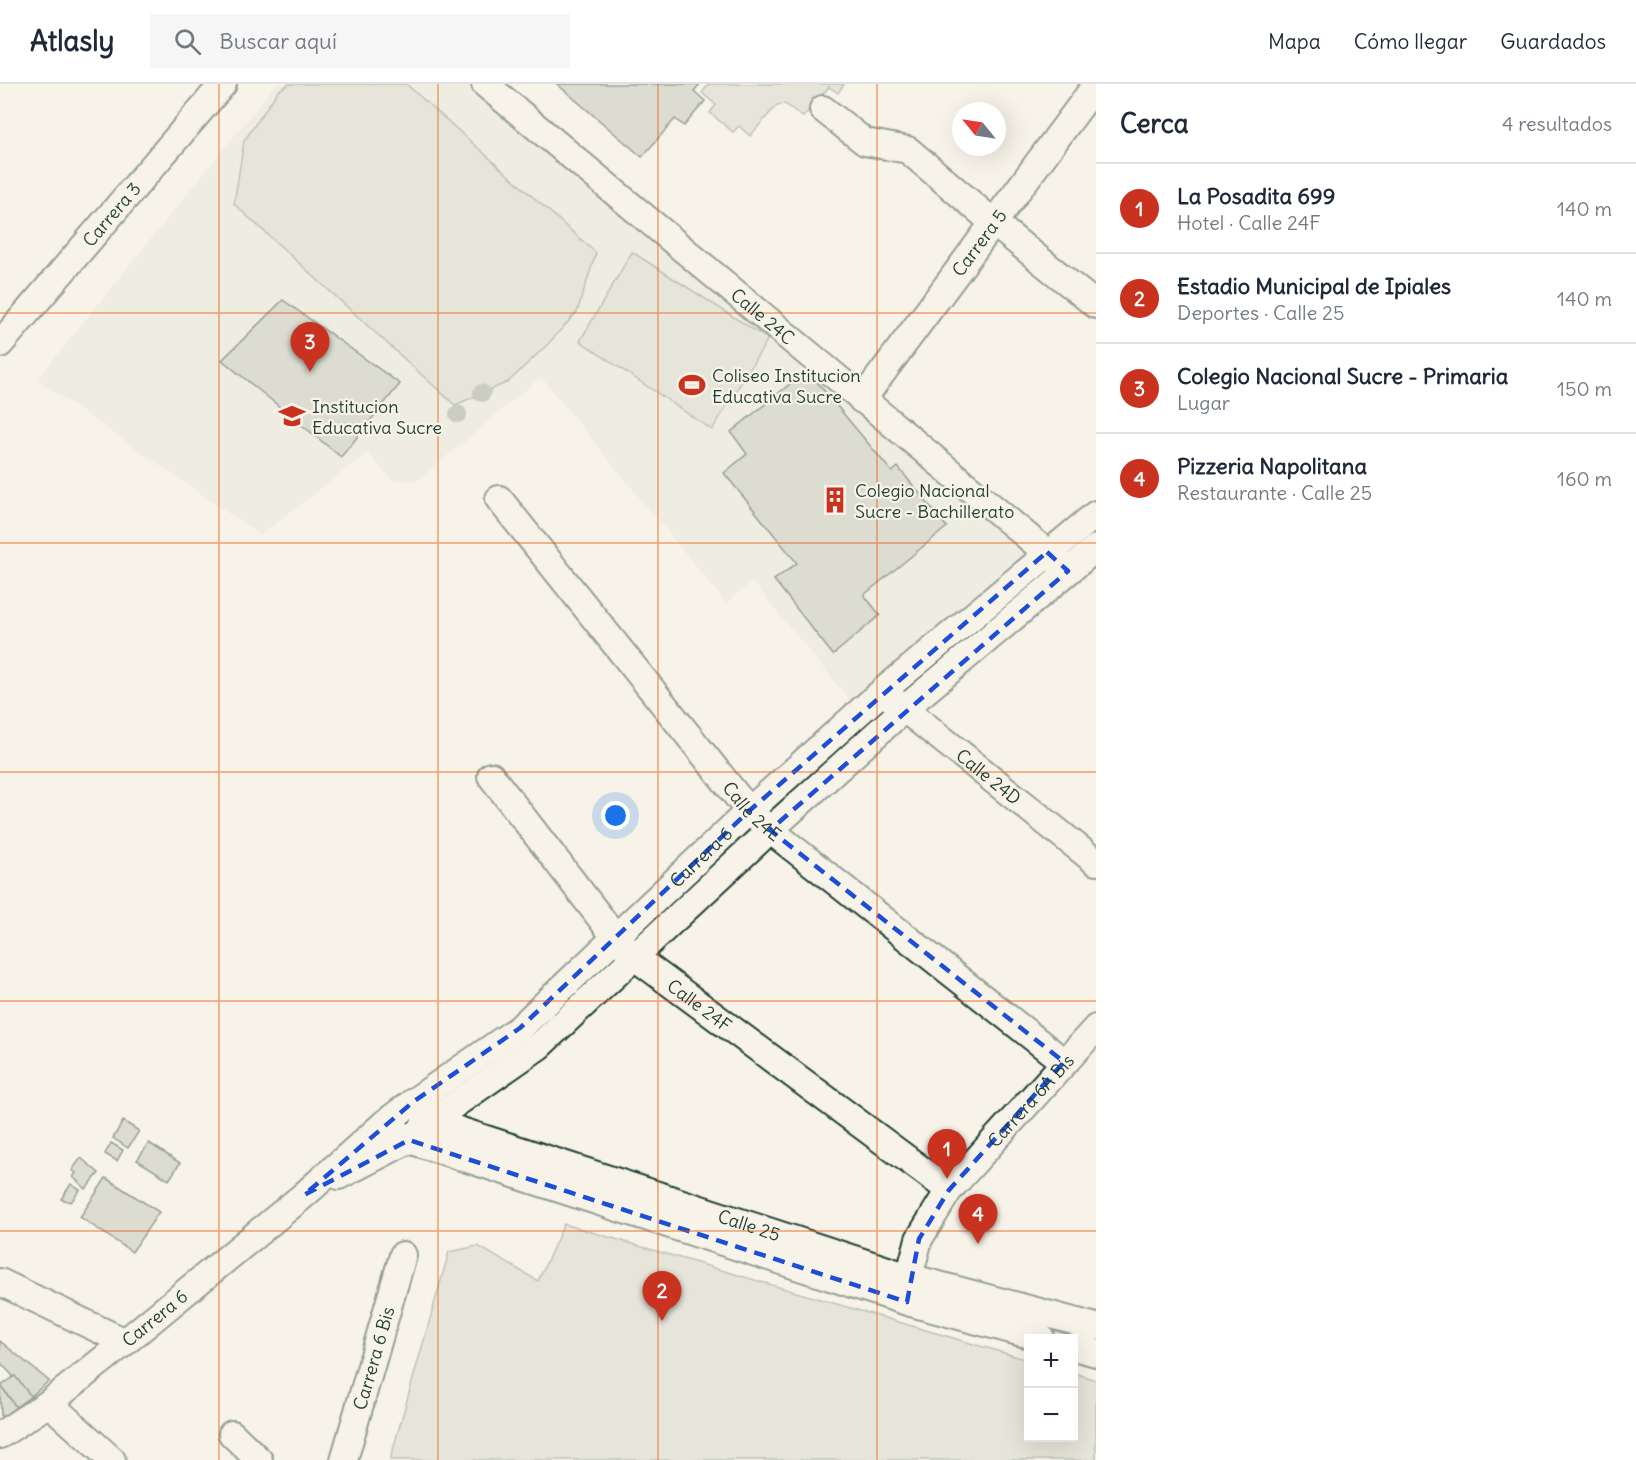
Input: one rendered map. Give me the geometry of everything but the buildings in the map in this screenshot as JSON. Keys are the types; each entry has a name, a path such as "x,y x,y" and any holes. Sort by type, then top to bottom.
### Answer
{"street":[{"name":"Carrera 3","path":"0,344 223,84"},
{"name":"Calle 24C","path":"485,84 1068,571"},
{"name":"Carrera 5","path":"862,400 1096,85"},
{"path":"823,109 865,142 908,150 994,223 1096,304"},
{"name":"Calle 24E","path":"500,499 749,811 1064,1062"},
{"name":"Carrera 6","path":"0,1435 49,1403 125,1342 304,1195 413,1101 520,1028 749,811 883,691 1047,552 1096,514"},
{"name":"Carrera 6","path":"304,1195 409,1140 431,1121 539,1046 636,958 770,830 905,708 1096,548"},
{"name":"Calle 24D","path":"883,691 1096,862"},
{"name":"Calle 24F","path":"491,776 616,938 636,958 949,1190"},
{"name":"Carrera 6A Bis","path":"908,1289 919,1239 949,1190 1096,1028"},
{"name":"Calle 25","path":"413,1101 431,1121 1030,1334"},
{"name":"Calle 25","path":"385,1123 409,1140 908,1289 1096,1327"},
{"name":"Carrera 6 Bis","path":"344,1460 403,1255"},
{"path":"0,1282 125,1342"},
{"path":"1078,1348 1096,1353"},
{"path":"49,1403 112,1460"},
{"path":"232,1434 259,1460"}],"highlighted area":[{"path":"1047,552 1068,571 770,830 1064,1062 949,1190 919,1239 907,1302 409,1140 304,1195 413,1102 520,1028 749,811"}],"shaded area":[{"name":"Institucion Educativa Sucre","path":"276,84 466,84 1030,558 854,705 752,581 726,603 541,377 417,481 392,480 367,453 260,535 37,380"},
{"path":"289,84 406,84 596,253 577,312 548,344 508,382 455,405 234,204 244,141 278,91"},
{"path":"709,84 844,84 838,93 829,87 803,117 785,104 777,105 750,136 739,126 733,132 710,113 716,105 702,93"},
{"name":"Coliseo Institucion Educativa Sucre","path":"632,252 768,339 712,430 580,341"},
{"path":"564,1224 1024,1359 1024,1442 1078,1442 1078,1374 1096,1380 1096,1460 390,1460 449,1252 478,1246 538,1281"}],"place":[{"name":"Colegio Nacional Sucre - Primaria","path":"310,372"},
{"name":"Coliseo Institucion Educativa Sucre","path":"692,385"},
{"name":"Institucion Educativa Sucre","path":"292,416"},
{"name":"Colegio Nacional Sucre - Bachillerato","path":"835,500"},
{"name":"La Posadita 699","path":"947,1179"},
{"name":"Pizzeria Napolitana","path":"978,1244"},
{"name":"Estadio Municipal de Ipiales","path":"662,1321"}]}
